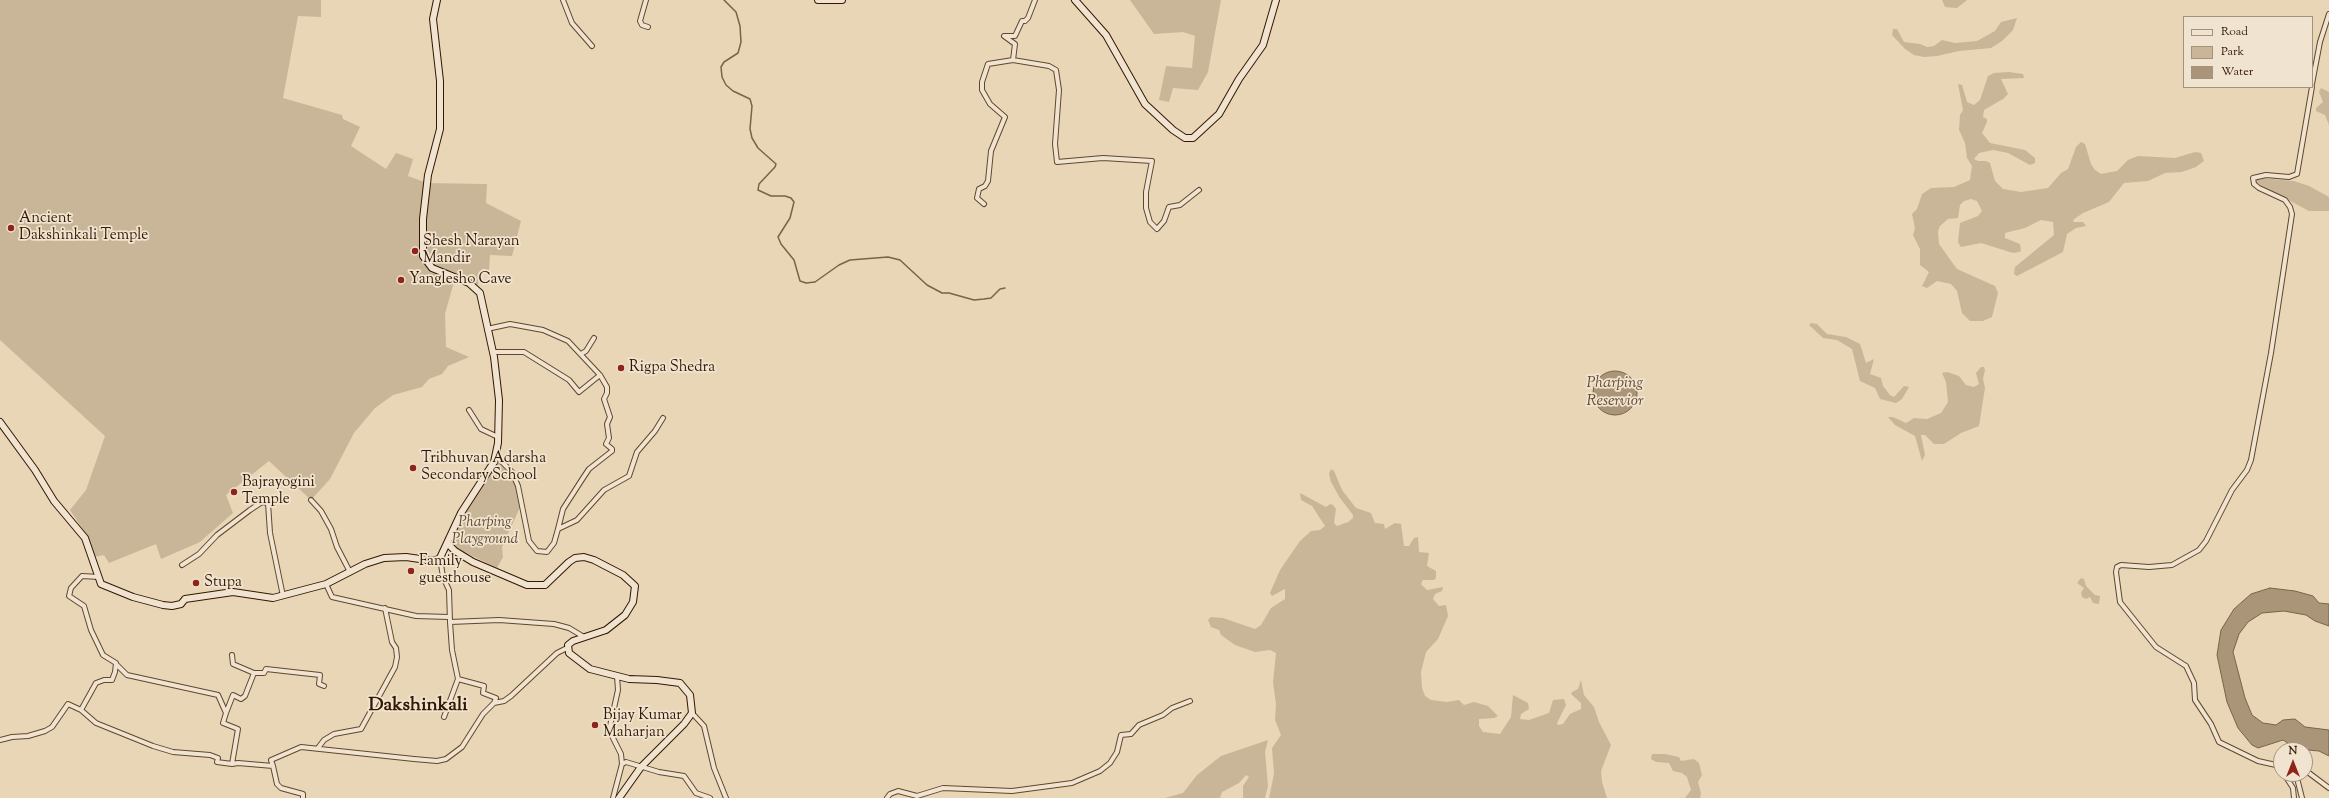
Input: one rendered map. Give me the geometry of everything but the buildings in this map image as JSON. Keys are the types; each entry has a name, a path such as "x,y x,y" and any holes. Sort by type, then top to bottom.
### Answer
{"main road":[{"path":"0,422 35,470 54,501 85,538 101,584 114,590 163,605 181,604 185,599 233,592 273,598 326,584 384,558 406,557 434,561 440,558 448,544 461,513 494,462 498,437 498,385 493,352 480,293 477,288 432,268 423,256 423,219 428,175 440,129 440,81 433,19 437,0"},
{"path":"818,0 842,0"},
{"path":"1075,0 1106,35 1145,104 1173,130 1185,138 1193,138 1219,114 1239,79 1257,55 1262,45 1276,0"},
{"path":"448,544 454,551 473,562 510,579 536,587 544,585 575,558 584,557 594,560 624,575 634,586 635,594 633,602 625,615 606,630 573,641 567,648 569,653 590,669 617,676 680,683 690,695 692,713 684,724 641,767 619,798"}],"street":[{"path":"564,0 572,23 592,46"},
{"path":"646,0 640,21 642,26 648,27"},
{"path":"1013,60 1015,44 1004,36 1015,36 1022,21 1025,21 1028,18 1035,0"},
{"path":"2313,81 2324,24 2329,14"},
{"path":"984,204 977,198 979,189 985,186 988,181 990,151 1005,117 990,104 982,90 982,82 988,64 1013,60 1045,65 1056,70 1059,90 1055,144 1057,162 1103,158 1152,161 1146,192 1146,208 1150,222 1157,229 1164,221 1169,207 1180,205 1199,190"},
{"path":"2273,764 2258,761 2219,742 2211,724 2195,700 2194,683 2186,666 2156,647 2120,602 2116,572 2118,567 2121,565 2149,567 2172,566 2199,550 2206,541 2232,490 2247,470 2251,460 2271,353 2292,214 2290,207 2285,200 2259,188 2254,184 2253,178 2266,175 2289,177 2297,174 2312,88"},
{"path":"487,329 510,324 543,330 568,341 600,375 607,387 607,393 604,399 610,417 607,424 610,431 606,444 612,449 612,451 589,469 563,509 554,543 547,552 536,552 529,541 518,486 512,472 496,456"},
{"path":"581,354 586,351 594,338"},
{"path":"493,352 524,352 568,380 579,392 600,375"},
{"path":"469,410 476,423 481,428 498,437"},
{"path":"558,529 577,520 604,490 629,476 637,452 655,431 663,418"},
{"path":"311,500 321,511 331,529 337,547 350,572"},
{"path":"182,565 199,554 217,535 250,510 262,502 268,503 270,533 283,596"},
{"path":"440,558 443,577 449,590 449,617 452,650 458,679 444,717"},
{"path":"99,577 82,576 71,588 69,596 84,606 91,630 103,655 116,664 127,675 218,695 226,713"},
{"path":"326,584 332,597 416,616 449,617"},
{"path":"318,748 324,740 334,734 361,729 395,667 397,657 396,648 392,642 385,608"},
{"path":"450,622 499,620 554,624 569,628 584,637"},
{"path":"494,703 504,701 511,696 557,653 567,648"},
{"path":"232,655 233,664 254,673 264,673 266,669 320,675 319,684 324,686"},
{"path":"81,710 96,683 104,680 112,680 116,664"},
{"path":"232,764 238,729 223,723 233,695 241,699 246,696 254,673"},
{"path":"613,798 622,764 621,754 611,734 610,726 618,690 617,676"},
{"path":"302,798 302,794 281,788 277,784 271,760 301,747 437,761 446,759 465,744 483,714 494,703 496,698 483,693 484,686 458,679"},
{"path":"887,798 890,794 898,791 917,796 943,788 1012,791 1072,783 1100,771 1110,763 1117,752 1121,735 1131,734 1139,725 1190,701"},
{"path":"0,740 12,737 28,736 45,731 52,727 68,704 81,710 96,723 153,746 173,752 218,758 217,762 273,766"},
{"path":"692,713 704,726 714,768 726,798"},
{"path":"622,764 626,762 641,767 684,776 696,793 710,798"},
{"path":"2313,776 2329,788"},
{"path":"2289,782 2293,788 2294,798"},
{"path":"2298,782 2302,798"}],"green space":[{"path":"0,0 321,0 321,17 298,16 283,98 342,115 343,119 360,127 351,146 386,169 396,153 413,159 408,176 427,183 487,184 486,203 521,221 512,256 490,255 489,270 482,269 477,288 455,278 445,314 446,347 469,357 448,366 442,374 429,379 422,387 393,395 375,408 354,433 330,479 311,500 269,461 226,495 233,513 200,542 161,559 156,544 109,563 104,555 94,557 88,537 70,510 86,490 105,436 0,340"},
{"path":"1130,0 1221,0 1208,72 1198,90 1173,88 1169,102 1159,100 1166,66 1192,68 1195,36 1183,32 1154,34"},
{"path":"1942,0 1967,0 1957,8 1945,7"},
{"path":"2017,18 2013,30 2002,41 1991,48 1959,51 1937,56 1924,57 1914,55 1905,49 1892,35 1893,29 1897,29 1904,42 1920,44 1927,47 1934,46 1942,40 1955,43 1977,41 1995,31 2001,22"},
{"path":"2009,72 2023,74 2024,78 2001,79 2008,94 2003,99 1984,110 1983,117 1987,119 1987,122 1982,133 1990,143 2025,150 2035,158 2035,163 2030,165 2008,153 1993,150 1979,153 1974,159 1990,163 1995,181 2003,189 2021,192 2048,188 2061,173 2068,169 2076,147 2081,142 2085,144 2091,164 2095,170 2101,174 2117,171 2128,160 2138,156 2175,158 2195,152 2201,153 2204,161 2196,167 2182,172 2165,173 2148,181 2124,183 2109,202 2083,213 2073,220 2074,222 2083,222 2086,226 2076,228 2067,234 2063,252 2017,276 2014,274 2015,267 2054,235 2053,222 2041,220 2025,228 2005,233 2005,238 2020,244 2021,251 2019,252 2013,253 1981,243 1961,247 1958,242 1960,223 1978,216 1982,211 1977,201 1971,199 1964,201 1960,205 1958,218 1948,219 1940,226 1938,231 1939,244 1957,269 1995,286 1998,293 1992,317 1983,321 1970,321 1962,313 1957,291 1951,284 1937,281 1927,288 1922,286 1929,272 1920,265 1920,249 1913,235 1915,228 1912,214 1917,209 1922,194 1931,188 1954,187 1970,180 1972,166 1967,158 1965,143 1959,130 1960,115 1963,110 1958,84 1962,85 1967,102 1974,105 1980,100 1988,76 1994,73"},
{"path":"2321,88 2329,92 2329,125 2325,115 2316,111 2316,108 2323,102 2319,92"},
{"path":"2260,178 2294,181 2309,186 2329,197 2329,211 2309,211 2255,181"},
{"path":"1811,323 1817,324 1827,334 1846,337 1860,344 1866,363 1874,359 1870,374 1881,378 1883,386 1890,395 1894,397 1904,386 1909,387 1902,399 1896,403 1880,399 1875,388 1860,381 1852,349 1837,340 1823,338 1809,325"},
{"path":"1981,367 1984,367 1985,370 1983,379 1985,388 1979,426 1961,433 1944,444 1934,444 1925,435 1921,435 1925,455 1922,461 1915,436 1895,425 1888,417 1893,417 1906,423 1914,418 1927,419 1941,413 1948,402 1946,382 1942,373 1947,372 1959,376 1966,385 1974,387 1979,384 1976,373"},
{"name":"Pharping Playground","path":"496,456 512,472 522,503 502,547 503,557 497,568 448,544"},
{"path":"1331,469 1334,471 1342,490 1356,508 1371,513 1375,523 1384,524 1385,529 1395,523 1401,524 1404,546 1409,546 1414,538 1418,537 1419,552 1429,553 1427,566 1436,571 1436,578 1434,580 1423,580 1421,584 1427,590 1443,587 1442,591 1435,594 1433,599 1439,606 1446,605 1448,616 1438,639 1426,652 1421,672 1422,688 1425,696 1431,700 1447,702 1459,700 1464,705 1474,702 1488,706 1498,716 1494,718 1479,719 1479,726 1483,732 1500,734 1511,717 1513,695 1528,703 1529,709 1521,714 1520,719 1529,720 1549,713 1553,700 1564,699 1566,705 1557,723 1558,725 1563,724 1570,714 1581,709 1581,703 1571,694 1578,689 1581,680 1584,695 1594,707 1599,722 1611,745 1601,771 1602,782 1607,798 1269,798 1274,774 1272,748 1281,735 1275,720 1276,704 1273,682 1276,653 1270,650 1255,652 1235,645 1221,635 1219,630 1211,627 1208,620 1211,617 1223,618 1255,629 1261,625 1271,608 1285,599 1285,589 1272,596 1270,593 1280,570 1300,541 1311,531 1320,530 1325,526 1312,506 1301,500 1300,493 1326,507 1330,504 1333,505 1336,509 1334,523 1337,526 1348,522 1353,518 1353,515 1340,498 1331,482 1329,474"},
{"path":"2081,578 2084,579 2086,586 2095,595 2100,596 2099,604 2093,603 2090,597 2086,599 2082,597 2081,593 2084,588 2077,583"},
{"path":"1268,740 1265,752 1268,786 1265,798 1243,798 1243,786 1249,777 1246,775 1239,783 1222,792 1220,798 1165,798 1183,793 1197,775 1221,756"},
{"path":"1652,754 1665,754 1679,757 1681,761 1694,759 1699,763 1702,775 1698,782 1701,793 1700,798 1685,798 1691,790 1687,777 1682,773 1673,771 1669,763 1656,762 1651,759"}],"water":[{"name":"Pharping Reservior","path":"1615,371 1627,375 1633,381 1637,393 1633,405 1627,411 1615,415 1603,411 1597,405 1593,393 1597,381 1603,375"},
{"path":"2270,588 2295,591 2313,596 2319,603 2329,604 2329,626 2315,621 2306,615 2284,611 2262,613 2248,622 2239,634 2233,652 2245,698 2252,715 2263,723 2276,725 2283,720 2295,719 2305,727 2329,730 2329,756 2319,751 2313,750 2313,742 2286,742 2283,740 2258,748 2252,745 2238,728 2227,702 2217,655 2221,630 2234,609 2251,594"}],"waterway":[{"path":"724,0 736,12 740,26 741,42 738,53 724,62 721,67 722,77 726,85 733,91 750,99 752,106 750,129 752,138 758,148 776,164 759,184 758,190 771,196 785,196 791,198 794,202 790,218 778,237 781,244 794,260 800,281 806,283 815,282 839,265 850,260 888,257 900,260 927,285 942,293 949,293 974,300 991,298 1000,289 1005,288"}],"place":[{"name":"Ancient Dakshinkali Temple","path":"11,228"},
{"name":"Shesh Narayan Mandir","path":"415,251"},
{"name":"Yanglesho Cave","path":"401,280"},
{"name":"Rigpa Shedra","path":"621,368"},
{"name":"Tribhuvan Adarsha Secondary School","path":"413,468"},
{"name":"Bajrayogini Temple","path":"234,492"},
{"name":"Family guesthouse","path":"411,571"},
{"name":"Stupa","path":"196,583"},
{"name":"Bijay Kumar Maharjan","path":"595,725"}],"district":[{"name":"Dakshinkali","path":"418,707"}]}
